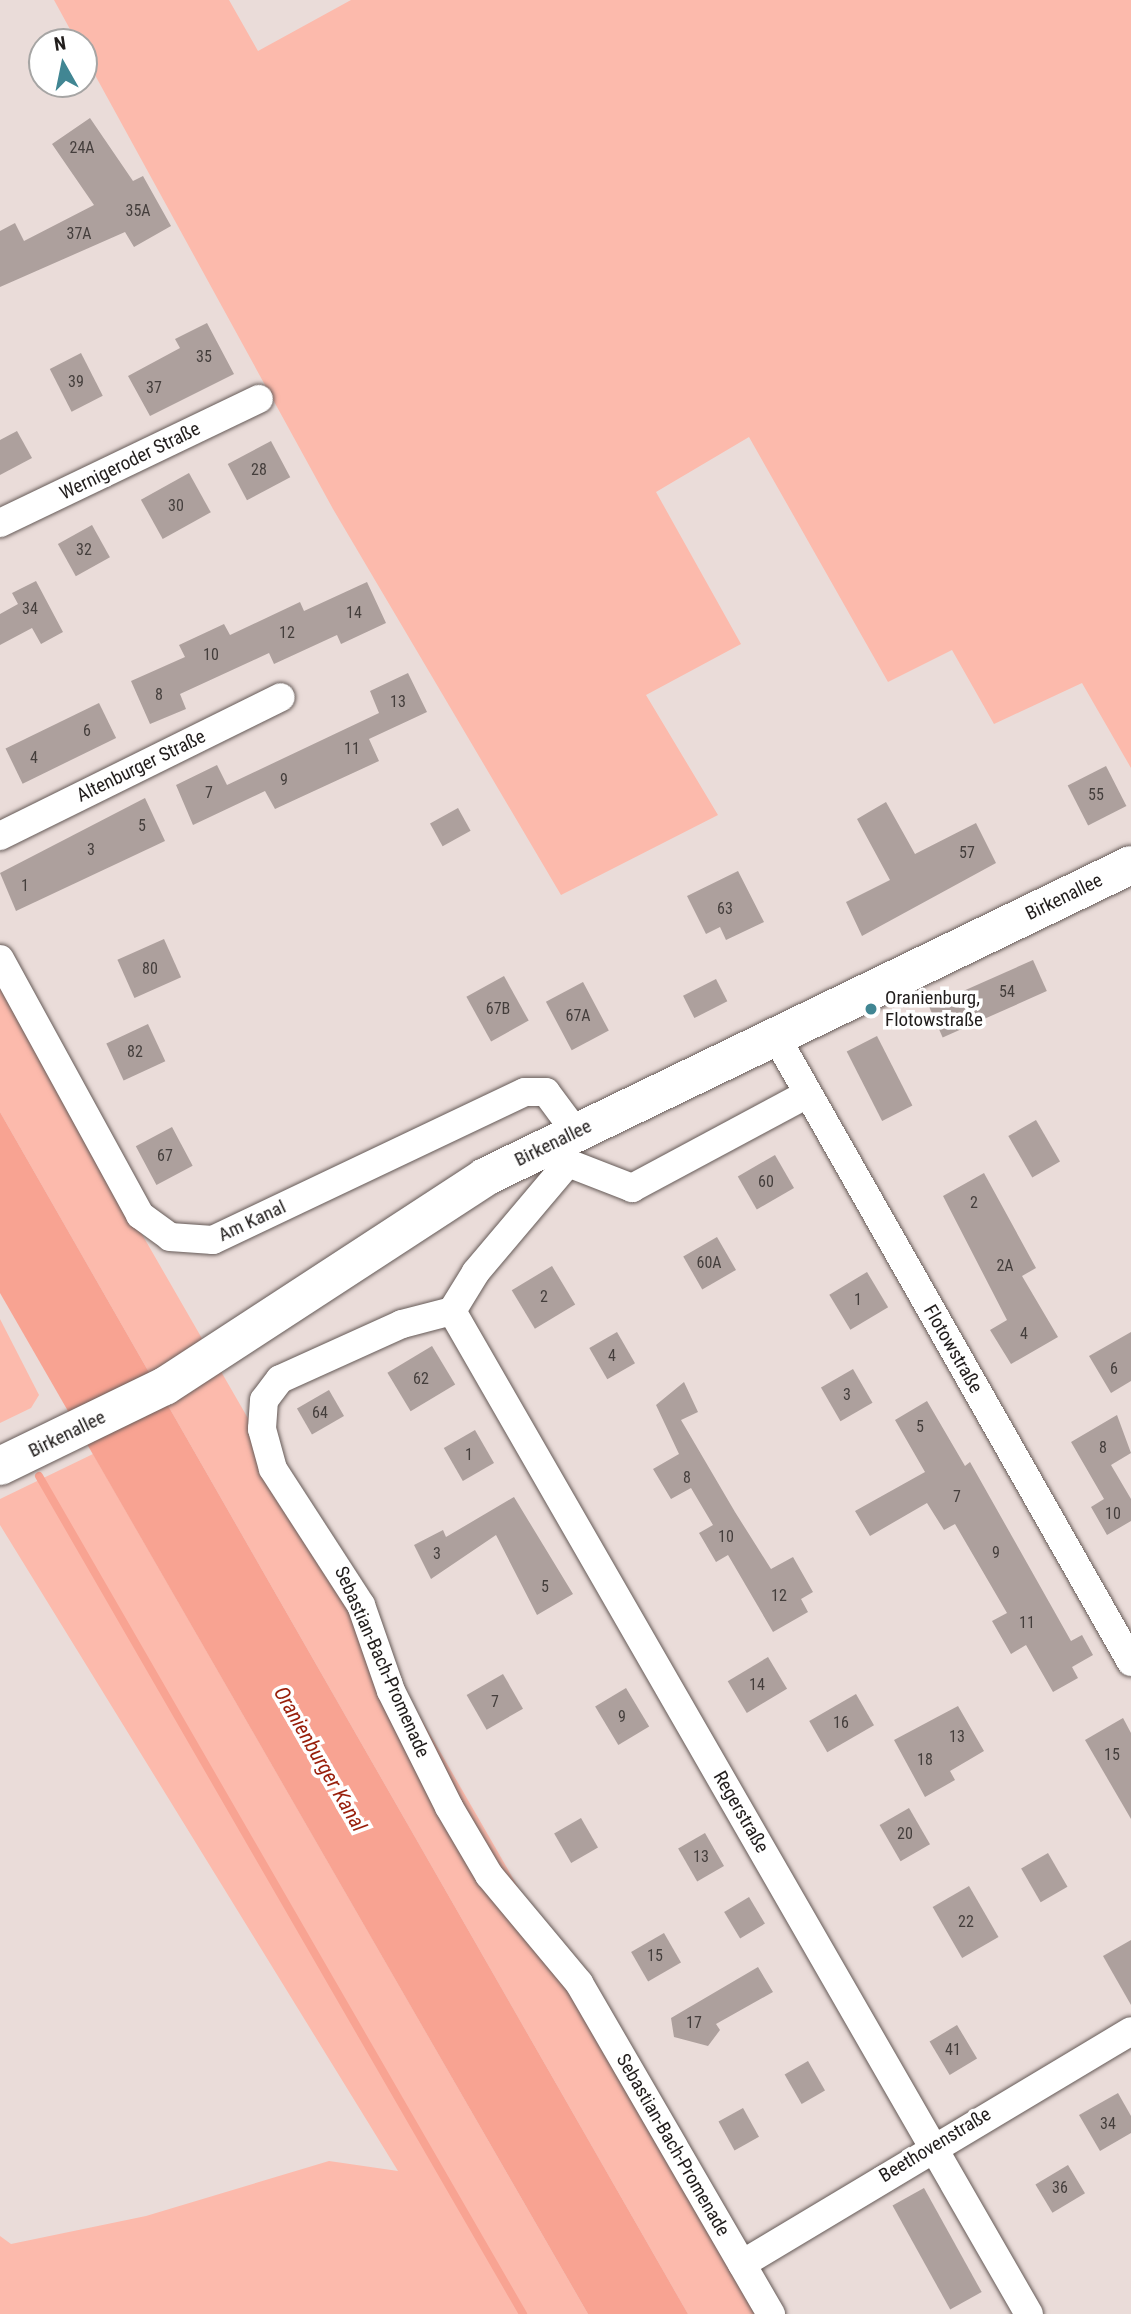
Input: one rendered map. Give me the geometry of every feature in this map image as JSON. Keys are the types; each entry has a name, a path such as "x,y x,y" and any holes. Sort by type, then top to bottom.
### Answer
{"street":[{"name":"Wernigeroder Straße","path":"0,523 259,399"},
{"name":"Altenburger Straße","path":"0,836 281,697"},
{"name":"Birkenallee","path":"0,1466 165,1386 422,1215 567,1145 775,1035 1131,865"},
{"name":"Am Kanal","path":"0,959 140,1215 170,1237 212,1240 524,1092 546,1092 567,1145"},
{"name":"Flotowstraße","path":"775,1035 1131,1662"},
{"path":"452,1311 567,1145 632,1188 807,1094"},
{"name":"Regerstraße","path":"452,1311 1029,2314"},
{"name":"Sebastian-Bach-Promenade","path":"452,1311 402,1324 280,1379 264,1400 262,1429 273,1469 345,1573 391,1690 449,1807 489,1874 579,1983 771,2314"},
{"name":"Beethovenstraße","path":"742,2264 933,2145 1131,2031"}],"shaded area":[{"path":"54,0 229,0 258,51 351,0 1131,0 1131,768 1082,683 994,724 952,650 888,682 749,437 656,492 741,644 646,695 718,815 561,895 333,509 98,81 98,28 69,28"},
{"path":"0,987 764,2314 688,2314 0,1112"},
{"path":"0,1319 39,1395 31,1408 0,1423"},
{"path":"93,1454 588,2314 0,2314 0,2236 11,2244 146,2216 329,2161 398,2171 0,1525 0,1499"}],"water":[{"name":"Oranienburger Kanal","path":"0,1112 688,2314 588,2314 0,1293"}],"building":[{"path":"90,118 133,181 143,176 171,226 134,247 125,232 0,287 0,231 15,223 24,241 94,205 52,144"},
{"path":"207,323 234,374 150,416 128,376 180,348 175,339"},
{"path":"81,353 103,396 72,412 50,369"},
{"path":"17,431 32,458 0,475 0,440"},
{"path":"271,441 290,477 247,500 228,464"},
{"path":"189,473 211,512 163,539 141,500"},
{"path":"92,525 110,557 76,576 58,544"},
{"path":"36,581 63,632 41,644 32,628 0,645 0,614 18,604 12,593"},
{"path":"367,582 386,623 341,644 337,635 274,664 269,653 180,694 186,709 150,724 131,681 185,657 179,645 224,624 230,635 300,602 304,611"},
{"path":"408,673 427,712 369,739 379,761 275,809 265,791 193,825 176,785 217,765 227,785 379,713 370,691"},
{"path":"99,703 116,738 23,784 6,749"},
{"path":"1106,766 1126,806 1088,826 1068,786"},
{"path":"145,798 165,841 16,911 0,873"},
{"path":"886,802 915,854 976,823 996,863 862,936 846,902 890,880 857,819"},
{"path":"458,808 471,831 443,846 430,824"},
{"path":"738,871 764,922 726,940 720,927 706,934 687,896"},
{"path":"164,939 181,977 134,998 117,960"},
{"path":"1033,960 1047,991 943,1037 929,1006"},
{"path":"504,976 529,1021 491,1041 466,997"},
{"path":"716,979 727,1001 694,1018 683,996"},
{"path":"583,982 609,1031 572,1050 546,1002"},
{"path":"148,1024 165,1061 124,1081 106,1043"},
{"path":"877,1036 912,1105 882,1121 847,1051"},
{"path":"1036,1120 1060,1162 1032,1178 1008,1136"},
{"path":"172,1127 193,1166 156,1185 136,1146"},
{"path":"775,1155 794,1188 757,1209 738,1176"},
{"path":"984,1173 1036,1268 1022,1276 1058,1337 1011,1364 990,1330 1007,1320 943,1196"},
{"path":"717,1237 736,1270 702,1289 683,1256"},
{"path":"552,1266 575,1305 535,1329 512,1290"},
{"path":"867,1272 888,1307 850,1330 829,1295"},
{"path":"617,1332 635,1363 607,1379 589,1348"},
{"path":"1131,1332 1131,1381 1111,1393 1089,1356"},
{"path":"432,1346 455,1385 411,1411 387,1373"},
{"path":"853,1369 872,1403 840,1421 821,1388"},
{"path":"684,1382 698,1412 681,1420 735,1512 771,1569 793,1557 813,1592 801,1599 808,1612 773,1632 728,1555 716,1562 699,1533 713,1525 691,1488 671,1499 653,1469 679,1454 656,1405"},
{"path":"329,1390 344,1416 312,1434 297,1408"},
{"path":"927,1401 965,1466 970,1462 1071,1641 1082,1635 1093,1655 1072,1667 1078,1678 1053,1692 1026,1645 1011,1654 992,1621 1007,1613 955,1524 944,1530 927,1503 870,1536 855,1511 925,1472 895,1420"},
{"path":"1117,1415 1131,1453 1111,1465 1131,1499 1131,1521 1107,1535 1091,1507 1104,1499 1071,1442"},
{"path":"475,1430 494,1463 463,1481 444,1448"},
{"path":"514,1497 573,1594 537,1615 496,1535 431,1579 414,1545 443,1530 446,1537"},
{"path":"768,1657 787,1689 747,1713 728,1681"},
{"path":"503,1674 523,1709 487,1730 467,1695"},
{"path":"626,1688 649,1727 618,1745 595,1707"},
{"path":"856,1694 874,1725 827,1752 809,1721"},
{"path":"958,1706 984,1751 950,1771 955,1780 925,1797 894,1740"},
{"path":"1123,1718 1131,1733 1131,1819 1085,1740"},
{"path":"909,1808 930,1844 901,1861 880,1825"},
{"path":"581,1818 598,1847 571,1863 554,1834"},
{"path":"705,1833 724,1866 697,1881 678,1848"},
{"path":"1048,1853 1068,1887 1041,1902 1021,1868"},
{"path":"969,1886 998,1937 962,1958 933,1907"},
{"path":"749,1897 765,1924 740,1939 724,1912"},
{"path":"664,1933 681,1962 648,1981 631,1952"},
{"path":"1131,1940 1131,2005 1103,1956"},
{"path":"758,1967 773,1992 716,2024 720,2030 708,2046 674,2037 671,2018"},
{"path":"957,2025 977,2058 950,2075 930,2041"},
{"path":"808,2061 825,2090 802,2104 785,2074"},
{"path":"1118,2093 1131,2116 1131,2133 1100,2151 1079,2115"},
{"path":"743,2108 759,2137 735,2150 719,2122"},
{"path":"1068,2165 1085,2193 1052,2213 1035,2185"},
{"path":"924,2188 982,2292 950,2310 893,2205"}],"waterway":[{"path":"39,1476 523,2314"}],"place":[{"name":"Oranienburg, Flotowstraße","path":"871,1009"}]}
